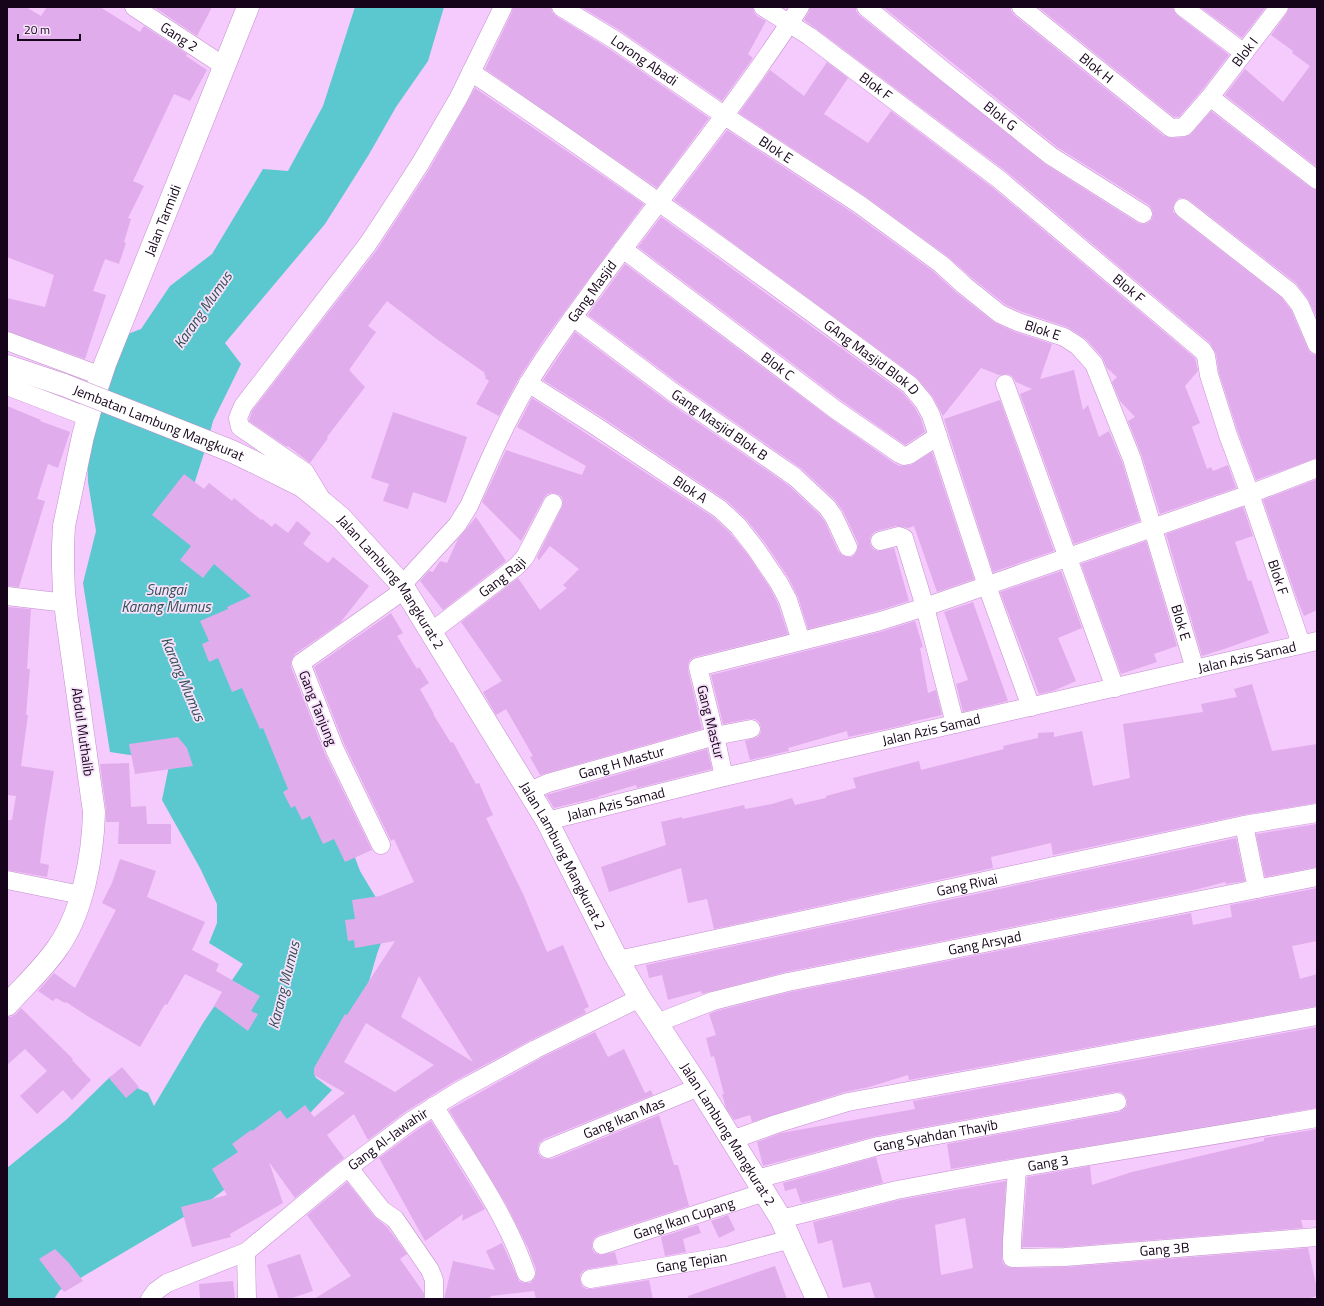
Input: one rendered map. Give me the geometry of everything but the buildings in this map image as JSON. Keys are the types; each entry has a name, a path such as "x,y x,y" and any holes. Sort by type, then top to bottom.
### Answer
{"street":[{"name":"Gang 2","path":"134,7 224,66"},
{"name":"Jalan Tarmidi","path":"85,427 101,376 248,7"},
{"path":"322,502 305,472 240,427 238,418 244,406 367,245 420,164 459,97 502,7"},
{"name":"Lorong Abadi","path":"561,7 615,40 725,116"},
{"name":"Blok F","path":"763,7 809,36 1000,180 1203,351 1206,356 1210,375 1228,435 1309,643"},
{"name":"Gang Masjid","path":"403,588 463,516 501,433 528,383 573,318 658,202 725,116 800,7"},
{"name":"Blok G","path":"866,7 1051,156 1143,214"},
{"name":"Blok H","path":"1021,7 1171,128"},
{"path":"1183,7 1244,53"},
{"name":"Blok I","path":"1171,128 1184,127 1210,97 1280,7"},
{"name":"GAng Masjid Blok D","path":"471,72 658,202 910,385 924,402 931,415 987,586 1031,707"},
{"path":"1210,97 1317,180"},
{"name":"Blok E","path":"725,116 859,204 941,264 965,286 1000,314 1018,322 1064,337 1078,346 1094,364 1132,459 1195,669"},
{"path":"1183,208 1289,292 1300,305 1317,345"},
{"name":"Blok C","path":"624,249 836,410 900,454 904,456 909,455 938,436"},
{"name":"Gang Masjid Blok B","path":"573,318 674,393 795,477 827,507 834,517 848,547"},
{"path":"7,341 101,376"},
{"name":"Jembatan Lambung Mangkurat","path":"7,366 64,385 231,451 252,461"},
{"name":"Blok A","path":"528,383 600,429 729,516 756,549 779,583 788,600 801,641"},
{"path":"1005,384 1115,688"},
{"path":"7,386 85,427"},
{"name":"Abdul Muthalib","path":"7,1005 58,947 75,916 92,842 94,812 66,603 63,567 64,526 85,427"},
{"name":"Jalan Lambung Mangkurat 2","path":"252,461 302,486 322,502 341,518 403,588 530,791 547,821 618,960 640,998 700,1087 781,1219 817,1299"},
{"path":"801,641 877,622 925,607 1250,494 1317,468"},
{"name":"Gang Raji","path":"430,632 517,566 525,557 553,503"},
{"path":"880,542 899,536 904,538 925,607 955,724"},
{"name":"Gang Tanjung","path":"381,845 335,750 300,663 403,588"},
{"path":"7,596 66,603"},
{"name":"Gang Mastur","path":"724,777 698,668 801,641"},
{"name":"Jalan Azis Samad","path":"547,821 724,777 1309,643"},
{"name":"Gang H Mastur","path":"530,791 548,783 715,736 751,729"},
{"name":"Gang Rivai","path":"618,960 1244,825 1317,813"},
{"path":"1244,825 1257,889"},
{"name":"Gang Arsyad","path":"657,1023 713,1001 788,982 1317,877"},
{"path":"7,880 81,895"},
{"name":"Gang Al-Jawahir","path":"150,1299 156,1291 167,1283 246,1252 267,1233 349,1168 411,1121 434,1106 536,1049 640,998"},
{"path":"732,1140 776,1124 848,1102 1317,1016"},
{"name":"Gang Ikan Mas","path":"548,1149 700,1087"},
{"name":"Gang Syahdan Thayib","path":"761,1185 878,1146 1117,1102"},
{"path":"434,1106 497,1210 518,1251 526,1273"},
{"name":"Gang 3","path":"781,1219 897,1190 1317,1118"},
{"path":"349,1168 382,1210 395,1219 430,1270 434,1280 434,1299"},
{"name":"Gang 3B","path":"1017,1169 1012,1258 1065,1257 1317,1237"},
{"name":"Gang Ikan Cupang","path":"602,1245 761,1185"},
{"name":"Gang Tepian","path":"590,1279 727,1256 791,1239"},
{"path":"246,1252 247,1299"}],"water":[{"name":"Sungai Karang Mumus","path":"355,7 444,7 428,61 396,107 368,156 325,224 225,343 241,364 213,421 188,503 263,576 250,618 346,833 360,871 381,906 385,932 367,988 315,1077 332,1090 269,1156 204,1205 60,1290 54,1299 7,1299 7,1168 66,1120 111,1076 148,1093 154,1106 203,1023 243,964 209,943 217,923 217,904 200,868 162,800 170,761 110,752 83,583 96,531 88,482 87,443 120,337 141,329 170,286 212,254 263,169 288,171 323,106"}],"water label":[{"name":"Karang Mumus","path":"203,310"},
{"name":"Karang Mumus","path":"183,679"},
{"name":"Karang Mumus","path":"284,985"}]}
